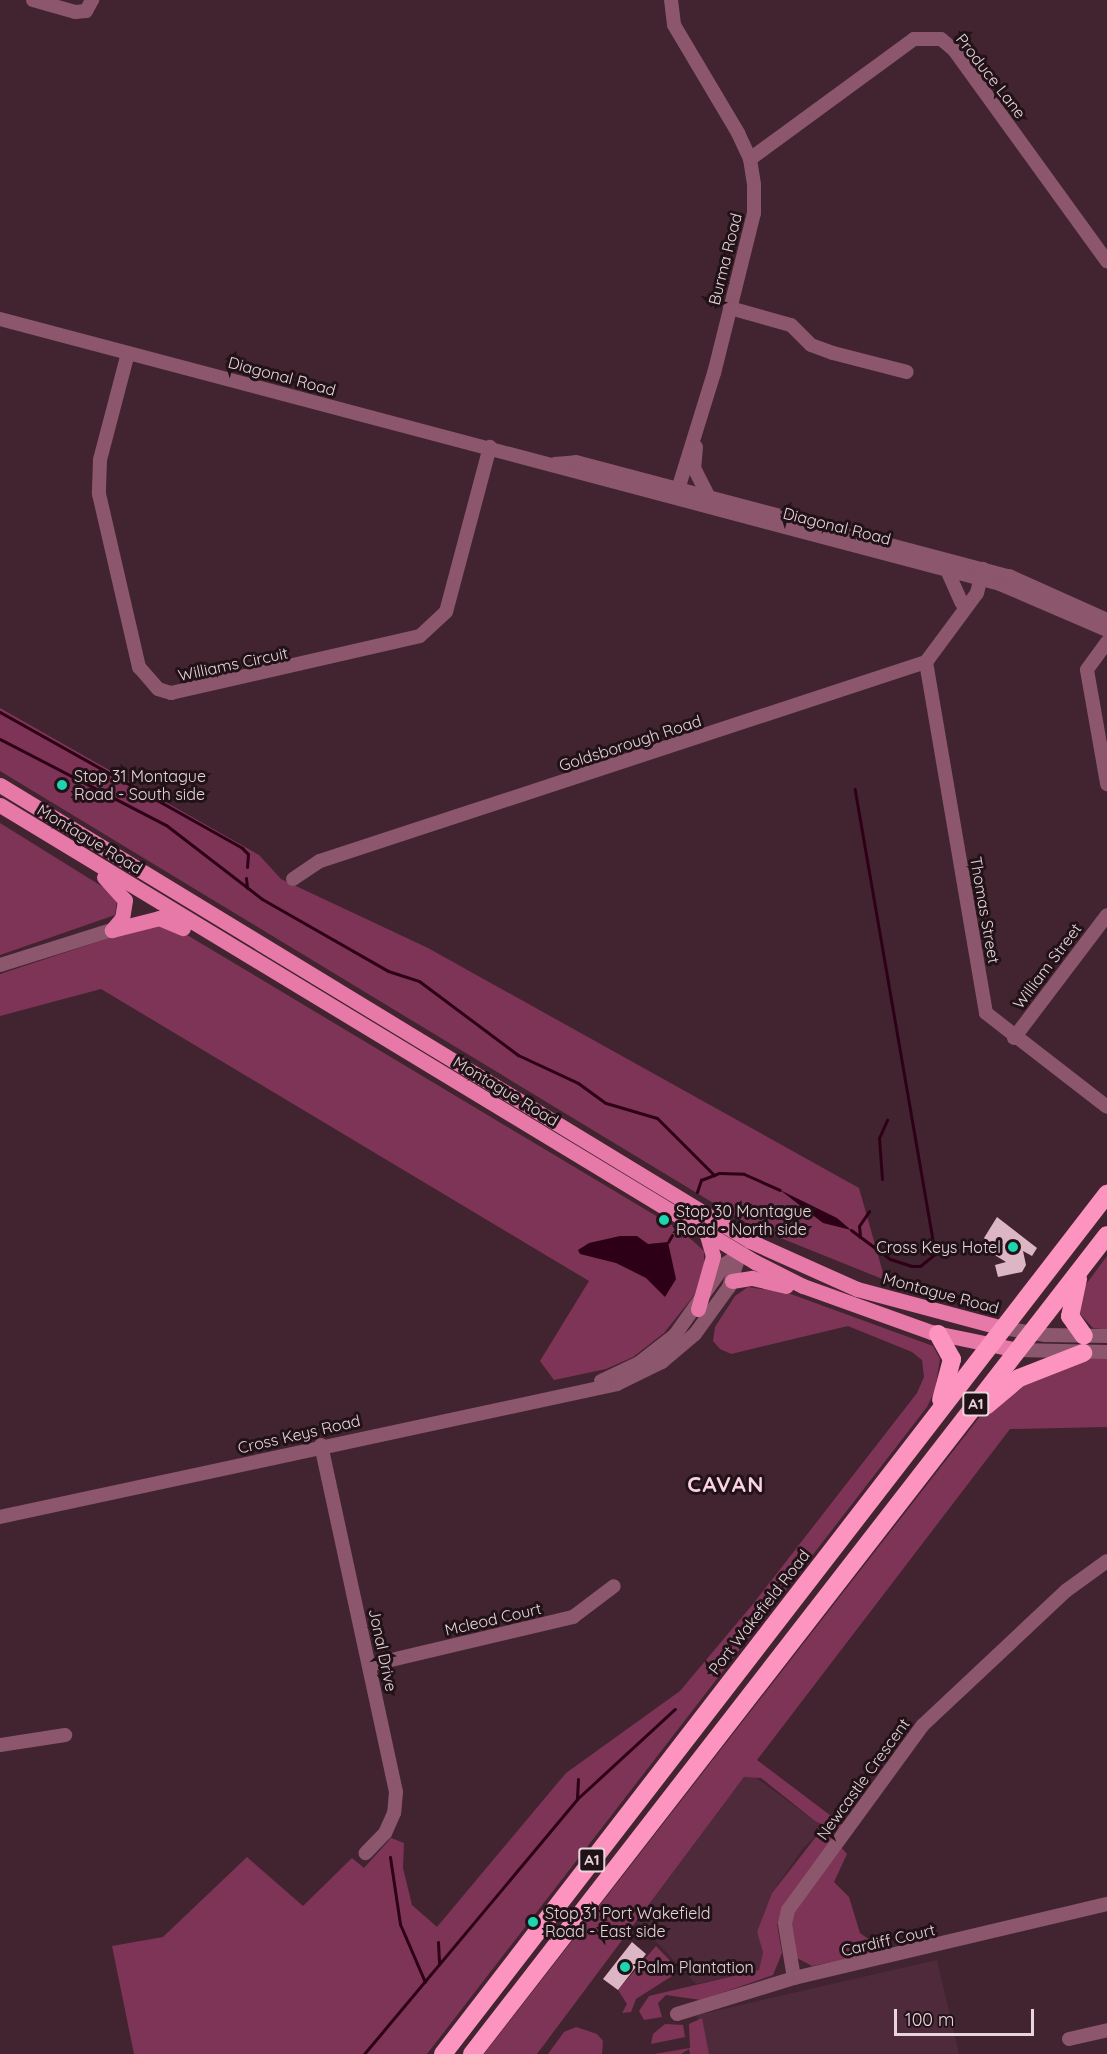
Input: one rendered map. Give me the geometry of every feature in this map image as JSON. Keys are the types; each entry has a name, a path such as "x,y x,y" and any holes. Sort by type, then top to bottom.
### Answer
{"highway":[{"name":"Port Wakefield Road","path":"443,2054 1107,1194"},
{"name":"A1","path":"472,2054 1107,1234"},
{"path":"934,1459 1007,1386 1083,1345 1070,1316 1081,1268"},
{"path":"935,1416 952,1359 938,1334"}],"main road":[{"name":"Montague Road","path":"0,785 663,1188 796,1264 903,1305 1003,1328"},
{"name":"Montague Road","path":"0,805 740,1254 803,1286 938,1334 1018,1350"},
{"path":"76,852 125,900 122,918 112,930"},
{"path":"112,930 164,918 251,958"},
{"path":"663,1188 734,1241 740,1254 796,1264"},
{"path":"698,1309 713,1256 707,1235"},
{"path":"732,1281 764,1279 828,1303 866,1308"}],"street":[{"path":"33,0 89,5"},
{"name":"Burma Road","path":"671,0 674,25 685,50 750,159 754,213 696,436"},
{"name":"Produce Lane","path":"750,159 914,39 941,39 954,50 1107,261"},
{"path":"730,308 791,325 811,345 833,354 907,372"},
{"name":"Diagonal Road","path":"0,319 555,464 573,475 704,502 977,573 1058,596 1107,620"},
{"name":"Williams Circuit","path":"128,353 100,460 99,494 139,667 158,689 171,693 420,636 446,612 490,447"},
{"path":"696,436 678,489 704,502"},
{"path":"696,436 694,468 704,502"},
{"name":"Diagonal Road","path":"555,464 576,462 678,489"},
{"name":"Diagonal Road","path":"704,502 947,570 977,573 1107,630"},
{"path":"947,570 961,609"},
{"path":"926,662 961,609 977,573"},
{"path":"1107,642 1088,670 1107,784"},
{"name":"Goldsborough Road","path":"293,879 320,861 926,662"},
{"name":"Thomas Street","path":"926,662 986,1012 1014,1038 1107,1107"},
{"name":"William Street","path":"1014,1038 1107,915"},
{"path":"0,965 112,930"},
{"name":"Cross Keys Road","path":"0,1523 18,1516 321,1445 588,1387 617,1384 668,1358 705,1323 732,1281 740,1254"},
{"name":"Cross Keys Road","path":"588,1387 650,1356 698,1309 725,1264 740,1254"},
{"path":"1003,1328 1107,1352"},
{"path":"1018,1350 1083,1345 1107,1336"},
{"name":"Jonal Drive","path":"321,1445 396,1792 394,1813 385,1833 366,1853"},
{"name":"Cross Keys Road","path":"0,1517 18,1516"},
{"name":"Newcastle Crescent","path":"794,1978 785,1924 788,1910 923,1725 1068,1590 1107,1561"},
{"name":"Mcleod Court","path":"370,1665 573,1617 614,1586"},
{"path":"0,1745 65,1735"},
{"name":"Cardiff Court","path":"677,2014 794,1978 1107,1904"},
{"path":"1069,2039 1107,2030"}],"shaded area":[{"path":"0,708 259,855 281,879 428,948 859,1188 885,1280 753,1227 0,771"},
{"path":"0,823 111,892 117,900 115,915 0,955"},
{"path":"155,923 172,926 683,1232 704,1251 704,1267 695,1294 664,1333 633,1357 606,1369 554,1380 540,1361 589,1281 101,989 0,1016 0,974"},
{"path":"780,1190 837,1218 851,1230 823,1223"},
{"path":"620,1236 637,1236 648,1244 668,1242 676,1279 665,1297 646,1278 616,1263 580,1254 578,1250 589,1243"},
{"path":"1107,1256 1107,1329 1093,1328 1079,1313 1084,1287"},
{"path":"748,1287 788,1293 933,1346 940,1359 935,1390 927,1407 427,2054 134,2054 112,1946 163,1937 247,1857 303,1906 352,1858 364,1868 391,1838 404,1843 403,1868 412,1905 437,1927 566,1773 680,1691 753,1604 917,1393 924,1377 922,1360 912,1352 848,1326 731,1354 720,1349 713,1341 715,1327 735,1296"},
{"path":"1107,1352 1107,1427 1010,1429 757,1760 847,1828 843,1834 815,1821 761,1778 744,1777 537,2054 484,2054 992,1401 1007,1386"},
{"path":"752,1775 815,1821 835,1829 830,1835 819,1833 803,1848 772,1893 757,1932 763,1952 759,1970 696,1984 636,1920 744,1777"},
{"path":"819,1833 830,1835 847,1854 834,1882 849,1897 860,1933 871,1941 882,1940 885,1951 812,1966 797,1958 785,1924 777,1924 782,1953 773,1975 701,2000 666,1995 658,2003 662,2017 644,2020 639,2011 649,1996 759,1970 763,1952 757,1932 772,1893"},
{"path":"656,1946 676,1967 672,1976 636,1999 631,2012 622,2013 627,2004 618,1990"},
{"path":"937,1960 959,2054 706,2054 697,2015"},
{"path":"702,2018 709,2054 690,2054 689,2049 681,2054 654,2054 690,2048 689,2024"},
{"path":"665,2024 683,2025 685,2037 651,2044 653,2034"},
{"path":"576,2027 597,2034 603,2041 602,2054 548,2054 564,2032"}],"building":[{"name":"Cross Keys Hotel","path":"997,1217 1037,1248 1032,1256 1023,1251 1026,1265 1022,1272 998,1277 995,1265 1006,1262 993,1254 996,1250 984,1238"},
{"name":"Palm Plantation","path":"632,1942 646,1954 618,1990 603,1979"}],"waterway":[{"path":"0,712 242,848 248,854 247,867"},
{"path":"0,739 166,825 262,899 388,971 419,981 518,1055 578,1083 606,1103 657,1118 714,1175"},
{"path":"851,1230 890,1259 911,1266 920,1266 935,1254 855,789"},
{"path":"246,878 247,888"},
{"path":"882,1179 879,1138 887,1120"},
{"path":"697,1192 701,1180 719,1173 744,1174 780,1190"},
{"path":"860,1237 859,1226 869,1211"},
{"path":"668,1242 672,1235"},
{"path":"364,2054 577,1799 675,1709"},
{"path":"577,1798 578,1779"},
{"path":"390,1857 400,1924 425,1982"},
{"path":"438,1942 439,1964"}],"place":[{"name":"Stop 31 Montague Road - South side","path":"62,785"},
{"name":"Stop 30 Montague Road - North side","path":"664,1220"},
{"name":"Cross Keys Hotel","path":"1013,1247"},
{"name":"Stop 31 Port Wakefield Road - East side","path":"533,1922"},
{"name":"Palm Plantation","path":"625,1967"}],"district":[{"name":"CAVAN","path":"726,1485"}]}
